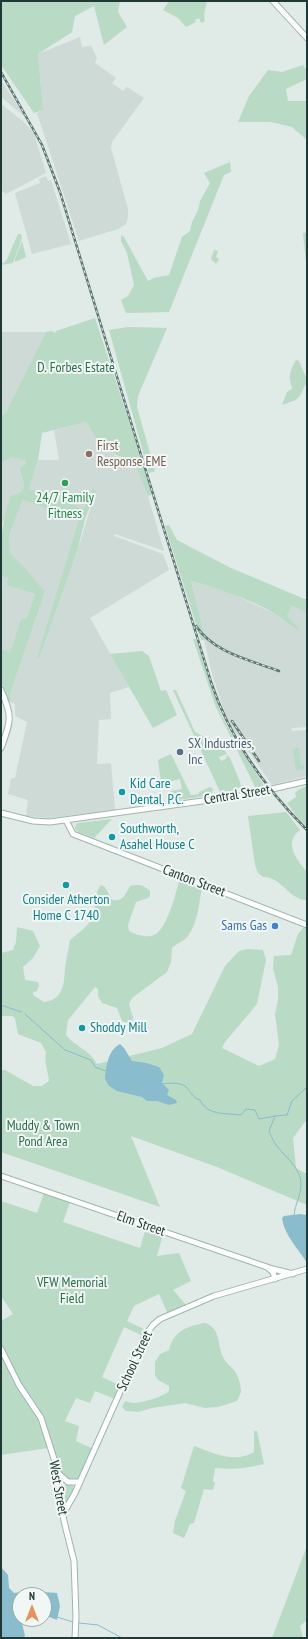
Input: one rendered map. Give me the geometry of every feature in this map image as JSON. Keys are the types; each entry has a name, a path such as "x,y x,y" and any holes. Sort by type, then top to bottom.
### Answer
{"street":[{"path":"273,1 307,38"},
{"path":"1,690 8,705 10,716 1,748"},
{"name":"Central Street","path":"1,813 38,822 66,820 246,795 307,781"},
{"name":"Canton Street","path":"66,820 71,833 307,925"},
{"name":"Elm Street","path":"1,1176 267,1267 294,1274"},
{"path":"267,1267 273,1272 275,1279"},
{"name":"School Street","path":"63,1514 80,1482 145,1336 155,1322 221,1294 307,1269"},
{"name":"West Street","path":"1,1349 19,1385 41,1418 57,1473 63,1514 74,1566 76,1617 75,1638"},
{"path":"57,1473 68,1482 80,1482"}],"shaded area":[{"path":"80,37 82,47 91,46 97,58 95,63 116,78 112,83 123,91 127,87 144,98 112,142 111,148 128,209 126,224 118,229 79,241 37,113 43,110 38,54"},
{"path":"1,80 25,117 1,97"},
{"path":"1,104 23,121 34,133 46,173 6,194 1,190"},
{"path":"46,176 48,181 51,180 71,244 32,254 15,193 40,183 39,179"},
{"path":"1,332 46,332 5,414 1,415"},
{"path":"86,422 103,448 116,456 133,460 148,496 164,551 115,534 114,536 163,554 169,570 90,618 129,687 110,693 111,719 99,720 97,764 111,763 115,810 49,818 26,816 28,800 8,794 11,778 15,778 27,722 15,716 15,704 10,702 11,691 45,592 29,572 10,553 9,535 23,500 80,520 37,657 39,659 77,552 96,490 92,489 84,509 29,489 38,460 59,460 54,430"},
{"path":"12,457 27,461 25,465 19,468 24,483 23,489 1,525 1,463"},
{"path":"1,576 8,578 6,585 35,594 26,619 21,619 10,653 1,649"},
{"path":"191,581 229,592 277,615 295,629 287,616 292,606 307,613 307,727 291,728 292,731 307,730 307,776 272,785 227,720 212,674"}],"green space":[{"path":"1,1 120,1 118,12 127,27 104,45 94,6 75,16 72,32 38,54 43,110 34,113 1,65"},
{"path":"169,1 207,1 204,15 205,21 201,23 199,18 195,20 196,22 186,27 178,18 163,10"},
{"path":"303,65 307,71 307,79 286,89 288,101 307,101 307,140 292,127 271,122 238,122 249,96 268,70 282,72"},
{"path":"230,162 231,172 224,175 169,312 126,313 121,300 128,296 134,285 127,253 121,241 121,235 124,237 148,281 154,278 169,275 182,237 190,231 200,201 210,183 204,173"},
{"path":"307,232 307,273 303,233"},
{"path":"18,234 21,234 22,238 13,263 1,265 1,263 4,263 7,259"},
{"path":"22,241 26,257 15,262 15,259"},
{"path":"214,250 218,251 216,257 219,259 216,264 211,259"},
{"name":"D. Forbes Estate","path":"95,318 153,494 148,496 133,460 115,454 104,448 86,422 42,433 38,460 29,489 84,509 92,489 96,490 85,519 77,552 39,659 37,657 79,520 23,500 9,535 10,553 29,572 45,592 11,691 10,702 1,682 1,649 10,652 21,619 26,619 35,594 6,585 8,578 1,576 1,545 7,507 11,496 21,492 23,489 24,486 19,468 25,465 26,461 12,457 1,463 1,415 5,414 46,332 52,331 55,333 56,331"},
{"path":"128,327 167,328 138,396 137,407 155,471 149,473 109,330"},
{"path":"296,360 299,361 307,380 307,384 297,399 282,405 287,392 292,389 290,374"},
{"path":"169,525 177,540 231,568 307,600 307,613 292,606 287,616 300,630 291,626 277,615 246,599 191,581 205,640 201,640 165,526"},
{"path":"193,639 196,639 222,716 264,786 256,789 215,705"},
{"path":"142,651 149,656 161,691 166,690 177,715 153,728 110,654"},
{"path":"173,690 176,690 195,732 222,747 227,754 219,757 221,761 227,758 227,755 230,758 241,786 234,792 221,794"},
{"path":"299,748 301,765 304,765 304,769 296,770 293,749"},
{"path":"171,754 191,795 199,794 199,792 210,787 213,789 211,795 172,801 171,791 182,789 180,779 164,783 165,789 162,789 158,760"},
{"path":"307,786 307,827 297,817 287,803 296,797 295,793 298,790"},
{"path":"286,812 300,830 295,835 292,846 296,857 307,872 307,900 300,899 273,879 263,877 258,873 255,865 248,816"},
{"path":"112,819 94,838 78,832 75,829 76,824 78,823"},
{"name":"Muddy & Town Pond Area","path":"179,881 202,887 194,926 187,937 172,948 171,962 167,972 132,998 129,1004 133,1018 132,1022 127,1023 122,1021 117,1008 102,1003 98,996 98,989 95,987 68,1020 66,1035 90,1055 97,1064 162,1048 192,1034 225,966 239,951 247,949 263,950 266,960 257,1004 225,1042 222,1048 259,1066 275,1059 279,1045 275,1014 278,1000 278,987 273,968 274,956 291,955 298,934 303,928 307,928 307,1119 293,1138 296,1168 307,1174 307,1205 217,1167 131,1136 160,1207 1,1152 1,1070 5,1070 33,1086 42,1086 49,1081 46,1052 41,1043 18,1034 15,1018 12,1016 1,1016 1,953 13,950 16,942 17,927 33,931 40,946 33,958 23,967 25,980 38,982 39,986 37,991 33,992 33,995 44,1002 57,997 60,993 64,982 66,959 70,940 90,922 97,893 101,885 105,887 112,900 121,899 130,886 136,885 145,887 150,891 150,896 148,898 136,902 128,925 129,931 139,935 149,936 156,934 164,925 176,894"},
{"name":"VFW Memorial Field","path":"44,1193 70,1202 63,1222 140,1248 146,1228 163,1234 157,1256 179,1253 191,1281 173,1290 187,1306 168,1314 159,1294 134,1306 127,1321 146,1330 143,1336 124,1327 102,1377 121,1386 115,1399 95,1391 90,1403 76,1398 65,1421 79,1426 76,1441 93,1449 78,1480 69,1480 59,1473 49,1438 1,1345 1,1321 13,1314 1,1296 1,1201 37,1213"},
{"path":"205,1323 214,1329 218,1337 223,1357 238,1377 241,1392 237,1401 218,1407 205,1408 185,1403 152,1408 138,1412 126,1411 122,1407 125,1401 132,1403 143,1402 158,1397 169,1391 169,1386 158,1380 155,1375 155,1362 160,1354 169,1350 174,1338 182,1330"},
{"path":"1,1355 39,1422 48,1448 1,1455"},
{"path":"254,1431 257,1431 264,1464 252,1467 228,1469 215,1468 213,1481 215,1483 213,1490 204,1489 194,1523 190,1524 184,1538 173,1533 175,1521 186,1491 181,1488 194,1446 224,1456 239,1457 247,1455 254,1452"},
{"path":"64,1485 72,1485 74,1488 65,1506 62,1488"},
{"path":"307,1546 307,1620 300,1626 303,1638 272,1638"}],"water":[{"path":"120,1044 132,1061 159,1067 164,1075 162,1083 169,1090 167,1095 176,1100 177,1103 169,1105 157,1101 147,1101 142,1097 117,1091 109,1086 105,1079 107,1064 113,1050"},
{"path":"300,1214 307,1215 307,1263 288,1236 282,1218 284,1216"},
{"path":"1,1567 8,1575 9,1588 12,1591 12,1627 23,1627 25,1636 23,1638 1,1638"},
{"path":"52,1593 57,1593 60,1606 57,1620 52,1618"}],"waterway":[{"path":"1,1005 21,1012"},
{"path":"25,1014 65,1050 91,1060 95,1067 106,1071"},
{"path":"161,1084 174,1083 184,1085 200,1100 203,1105 218,1113 241,1115 246,1109 255,1110 259,1119 275,1116 269,1131 275,1143 292,1163 300,1178 301,1188 294,1215"},
{"path":"275,1116 287,1115 292,1101 307,1087"},
{"path":"57,1617 73,1622"},
{"path":"79,1623 98,1625 122,1638"}],"railway":[{"path":"1,72 42,145 60,192 211,682 219,703 228,723 250,762 277,797 307,830"},
{"path":"196,626 212,643 223,649 245,659 279,671"},
{"path":"232,721 259,761"}],"place":[{"name":"First Response EME","path":"89,454"},
{"name":"24/7 Family Fitness","path":"65,483"},
{"name":"SX Industries, Inc","path":"180,752"},
{"name":"Kid Care Dental, P.C.","path":"122,792"},
{"name":"Southworth, Asahel House C","path":"112,837"},
{"name":"Consider Atherton Home C 1740","path":"66,885"},
{"name":"Sams Gas","path":"275,926"},
{"name":"Shoddy Mill","path":"82,1028"}]}
